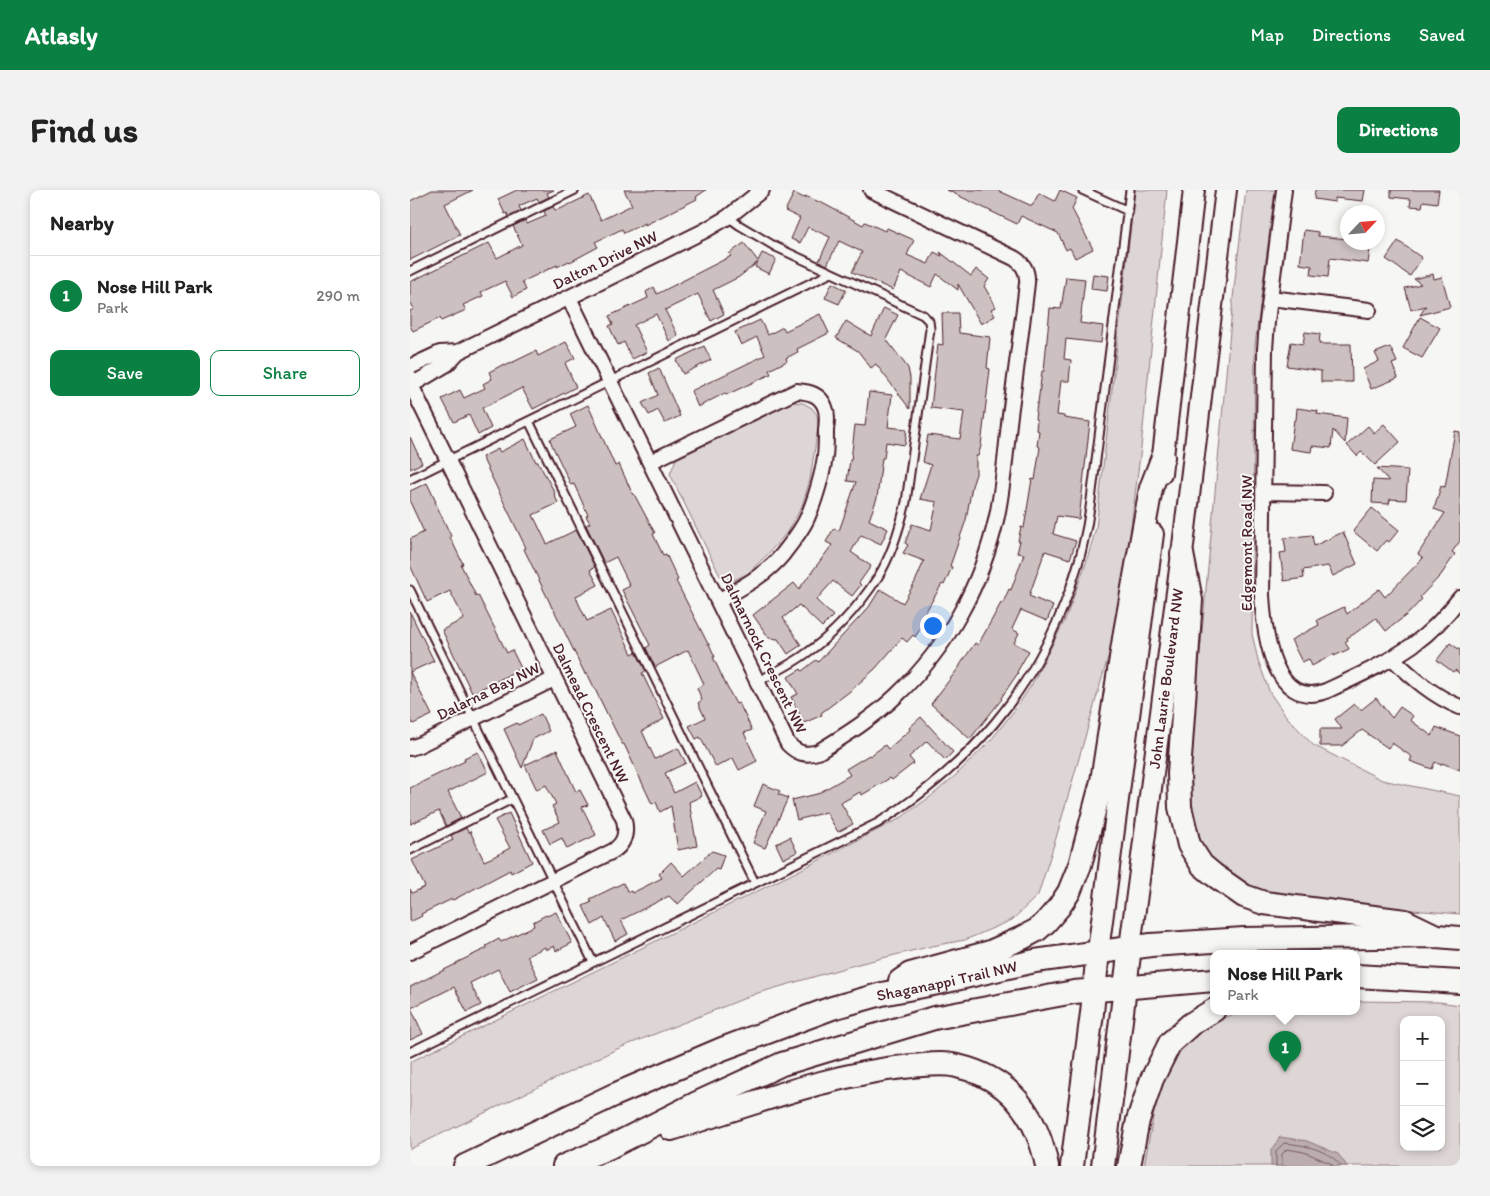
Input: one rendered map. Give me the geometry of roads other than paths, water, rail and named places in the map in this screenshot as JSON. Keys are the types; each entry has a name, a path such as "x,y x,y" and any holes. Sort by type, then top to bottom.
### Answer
{"main road":[{"name":"John Laurie Boulevard NW","path":"1072,1166 1098,951 1163,457 1194,190"},
{"name":"John Laurie Boulevard NW","path":"1103,1166 1182,554 1226,190"},
{"path":"882,994 910,974 990,952 1037,930 1060,907 1069,892 1080,864 1102,781 1125,632 1151,488 1163,457"},
{"path":"1182,554 1191,600 1179,773 1180,807 1189,845 1202,864 1244,896 1264,903 1405,920 1437,936"},
{"name":"Shaganappi Trail NW","path":"465,1166 614,1095 722,1049 832,1008 882,994 1035,961 1130,947 1244,939 1437,936 1460,938"},
{"path":"1360,976 1456,981"},
{"path":"564,1166 610,1147 695,1104 782,1064 934,1018 1094,989 1210,980"},
{"path":"1360,992 1412,989 1456,981"},
{"path":"1129,1166 1138,1120 1152,1079 1170,1043 1191,1024 1210,1012"},
{"path":"610,1147 812,1085 887,1068 933,1064 955,1065 987,1076 1004,1087 1022,1104 1034,1123 1044,1148 1047,1166"}],"street":[{"name":"Dalton Drive NW","path":"410,384 447,364 458,352 704,231 728,217 762,190"},
{"name":"Dalmarnock Crescent NW","path":"569,298 788,744 804,754 818,752 868,720 898,695 919,672 959,617 978,578 987,553 1001,491 1027,283 1025,268 1014,258 871,190"},
{"name":"Edgemont Road NW","path":"1284,190 1265,349 1263,492 1263,614 1269,646 1278,669 1285,683 1291,688 1307,695 1316,695 1392,658 1415,643 1437,624 1460,598"},
{"path":"1270,298 1369,310"},
{"name":"Dalton Drive NW","path":"410,367 440,353 458,352"},
{"name":"Dalmead Crescent NW","path":"410,384 624,820 626,833 623,842 613,851 410,952"},
{"path":"650,462 797,391 815,394 826,408 825,456 821,477 808,516 781,556 743,587 718,601"},
{"path":"1263,492 1324,493"},
{"path":"1392,658 1414,679 1432,692 1460,707"},
{"name":"Dalarna Bay NW","path":"410,748 554,679"}],"lane":[{"path":"410,271 575,190"},
{"path":"1082,190 1128,211"},
{"path":"410,1052 878,823 903,808 933,784 975,745 1001,716 1025,684 1040,659 1060,616 1082,550 1091,500 1130,190"},
{"path":"728,217 776,247 923,316 929,321 930,329 906,502 900,526 878,576 841,624 805,654 758,681"},
{"path":"410,479 831,273"},
{"path":"529,421 755,883"},
{"path":"410,590 593,962"},
{"path":"410,850 512,799"}],"water":[{"path":"1280,1137 1307,1141 1338,1154 1347,1166 1271,1166 1271,1150"}],"place":[{"name":"Nose Hill Park","path":"1285,1072"}]}
